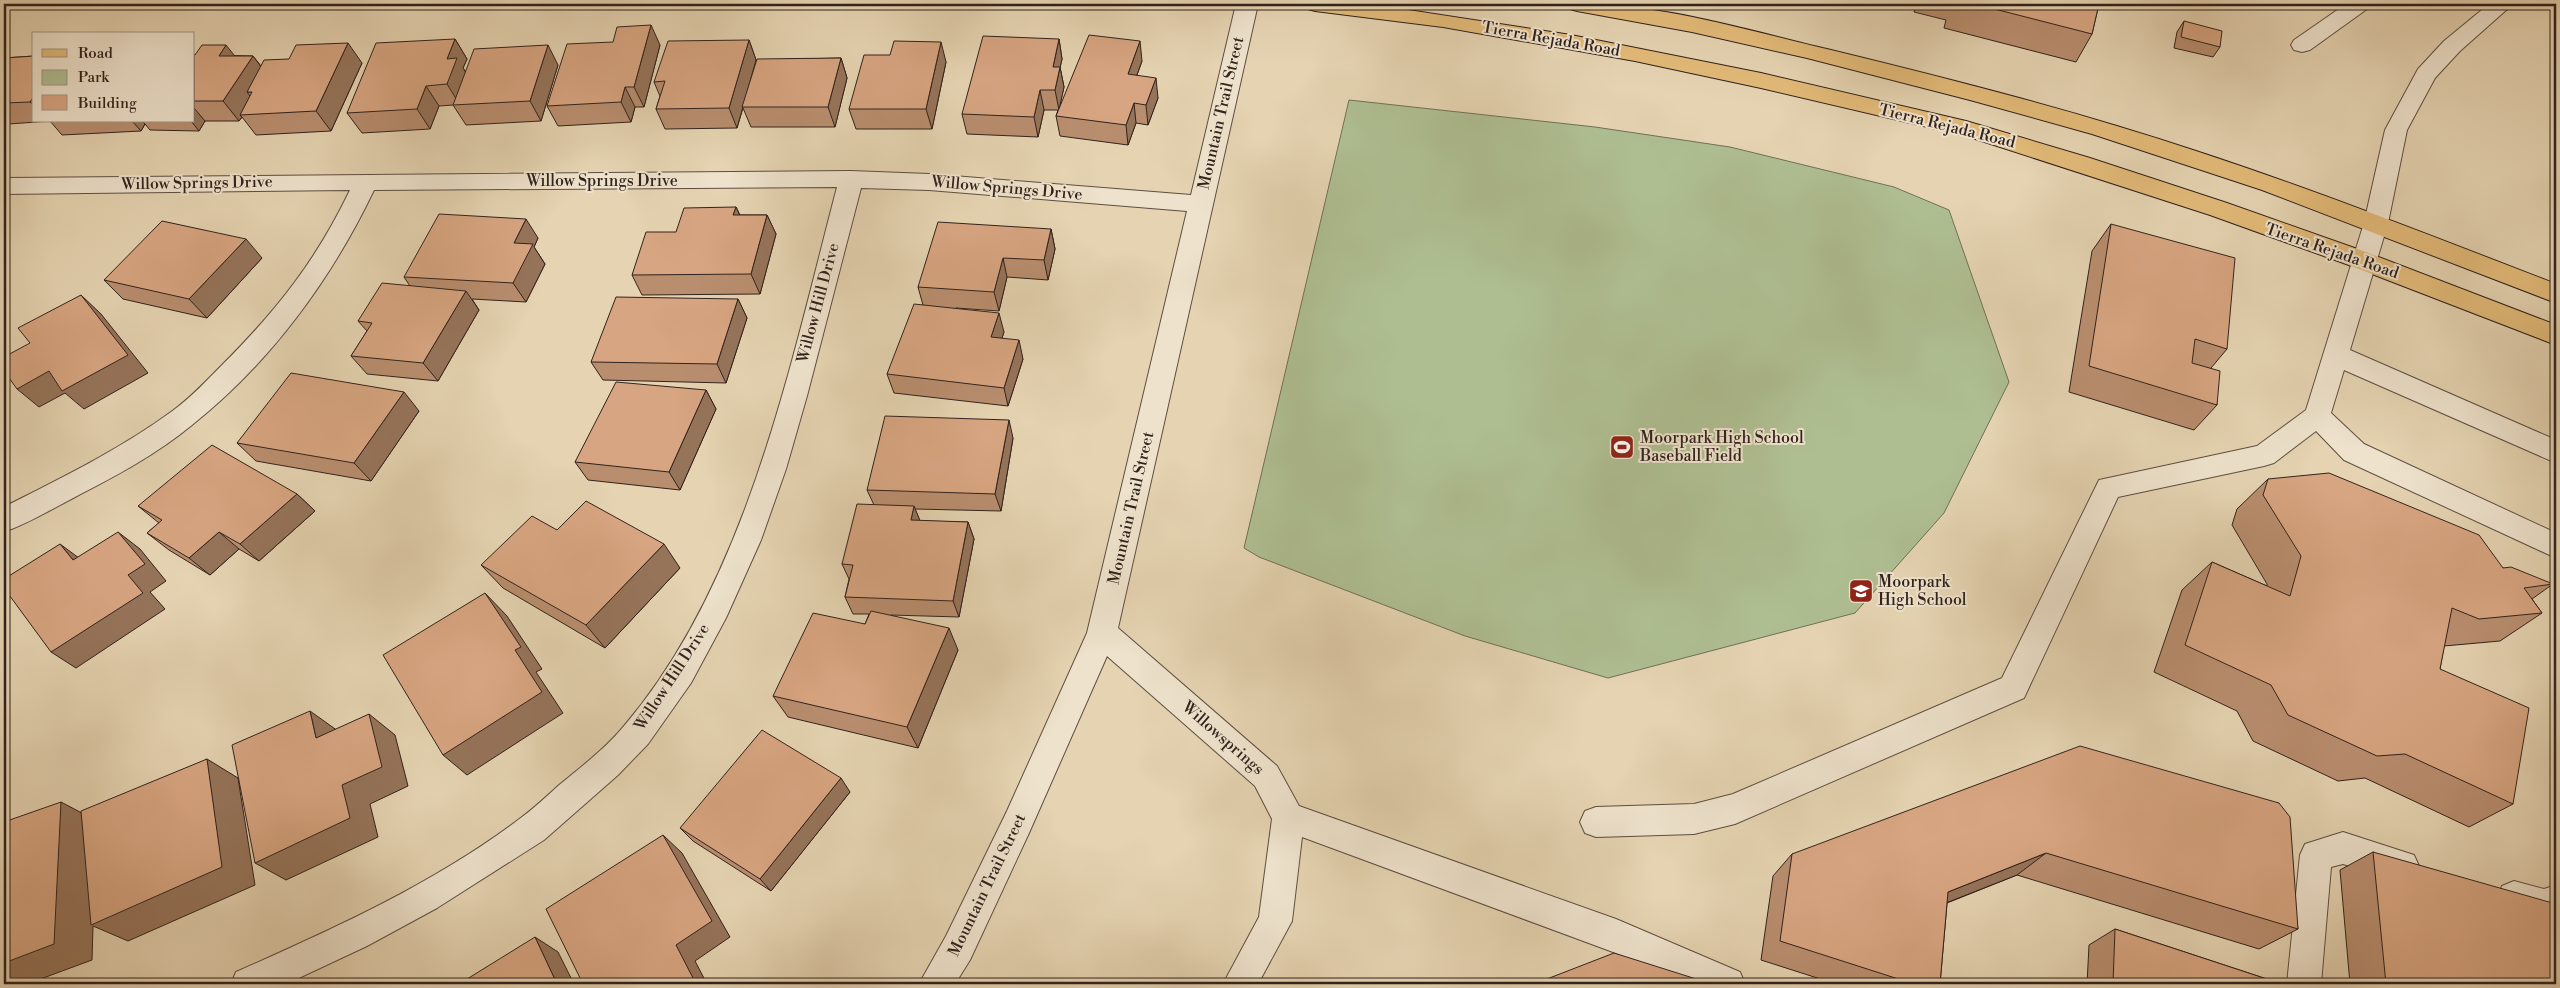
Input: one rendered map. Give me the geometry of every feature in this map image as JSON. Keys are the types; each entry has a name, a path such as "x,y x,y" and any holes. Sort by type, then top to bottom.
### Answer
{"main road":[{"name":"Tierra Rejada Road","path":"1315,4 1377,10 1622,51 1755,79 2011,141 2364,261 2556,335"},
{"path":"1577,4 1750,37 1943,85 2132,138 2376,223 2556,294"}],"street":[{"name":"Mountain Trail Street","path":"936,984 958,948 1018,822 1102,633 1247,4"},
{"path":"2302,46 2360,4"},
{"path":"1596,822 1694,819 1735,809 2013,688 2109,488 2264,455 2317,416 2376,223 2396,130 2426,74 2452,46 2502,4"},
{"name":"Willow Springs Drive","path":"4,186 285,182 851,179 929,182 1200,204"},
{"name":"Willow Hill Drive","path":"248,984 374,925 440,888 528,833 593,777 636,734 698,641 749,537 778,450 851,179"},
{"path":"4,520 110,466 181,419 206,398 273,330 340,233 365,183"},
{"path":"2335,355 2556,452"},
{"path":"2317,416 2354,452 2556,546"},
{"name":"Willowsprings","path":"1102,633 1266,776 1288,817"},
{"path":"1240,984 1275,921 1288,817 1616,936 1728,984"},
{"path":"2304,984 2316,855 2343,848 2433,875"},
{"path":"2488,890 2544,905 2556,901"}],"green space":[{"name":"Moorpark High School Baseball Field","path":"1349,100 1595,127 1730,147 1894,187 1949,210 2009,382 1944,513 1855,613 1608,678 1465,636 1259,557 1244,548"}],"building":[{"path":"1975,4 2099,4 2092,34"},
{"path":"2184,21 2222,31 2220,47 2181,37"},
{"path":"651,25 634,87 625,87 621,102 547,106 567,44 613,42 617,27"},
{"path":"1089,35 1140,41 1128,74 1156,78 1146,105 1134,103 1126,125 1056,116"},
{"path":"983,36 1059,39 1053,67 1060,67 1055,90 1040,90 1034,117 962,114"},
{"path":"455,39 447,59 457,58 447,84 426,86 417,109 347,113 376,43"},
{"path":"749,40 729,108 656,109 665,81 654,82 668,41"},
{"path":"894,41 941,42 926,109 849,109 864,55 890,55"},
{"path":"348,43 316,111 240,115 252,92 247,92 264,60 289,59 296,45"},
{"path":"202,45 226,45 219,56 253,56 223,101 195,101 195,55"},
{"path":"548,45 530,101 453,105 474,49"},
{"path":"32,56 32,99 30,102 4,103 4,58"},
{"path":"841,58 828,107 742,107 757,59"},
{"path":"736,207 733,215 767,215 751,274 632,275 646,232 676,232 684,208"},
{"path":"439,214 526,219 514,243 533,244 513,283 404,277"},
{"path":"162,221 246,239 189,299 104,280"},
{"path":"938,222 1051,229 1044,260 1003,258 994,292 918,287"},
{"path":"2111,224 2235,258 2227,349 2195,339 2192,363 2220,371 2217,405 2089,366"},
{"path":"382,283 466,291 423,363 351,356 372,323 358,321"},
{"path":"81,295 128,355 62,391 49,371 17,389 4,371 4,357 30,343 18,328"},
{"path":"616,297 738,299 717,364 591,362"},
{"path":"914,304 999,313 991,337 1019,340 1004,388 887,374"},
{"path":"291,373 404,392 354,463 237,443"},
{"path":"616,382 706,390 669,472 575,462"},
{"path":"885,416 1009,420 995,494 867,490"},
{"path":"212,445 297,494 240,544 219,532 189,558 147,533 162,520 138,506"},
{"path":"2329,473 2479,535 2503,568 2511,567 2553,584 2524,588 2542,613 2479,619 2452,608 2440,669 2529,708 2513,804 2405,754 2377,756 2288,715 2271,685 2185,645 2212,562 2290,596 2301,556 2263,495 2268,479"},
{"path":"586,501 664,544 586,625 481,565 532,516 557,530"},
{"path":"857,504 914,506 911,520 968,522 953,601 845,597 853,565 842,564"},
{"path":"118,532 145,564 128,575 143,593 51,652 4,588 4,579 60,544 73,560"},
{"path":"485,593 521,647 515,650 542,692 443,755 383,655"},
{"path":"871,611 949,628 907,727 773,696 813,613 865,624"},
{"path":"310,711 316,738 369,714 382,767 342,785 350,818 255,863 232,745"},
{"path":"762,730 841,778 760,879 680,828"},
{"path":"2080,746 2279,803 2290,817 2298,929 2046,853 1948,892 1940,984 1914,984 1780,941 1792,854"},
{"path":"207,759 222,867 91,925 81,811"},
{"path":"61,802 54,944 4,963 4,822"},
{"path":"663,835 712,921 676,945 694,980 688,984 583,984 546,909"},
{"path":"2373,852 2556,904 2556,984 2386,984"},
{"path":"2115,929 2282,984 2113,984"},
{"path":"535,937 557,984 459,984"},
{"path":"1614,953 1712,984 1534,984"}],"place":[{"name":"Moorpark High School Baseball Field","path":"1622,447"},
{"name":"Moorpark High School","path":"1861,591"}]}
